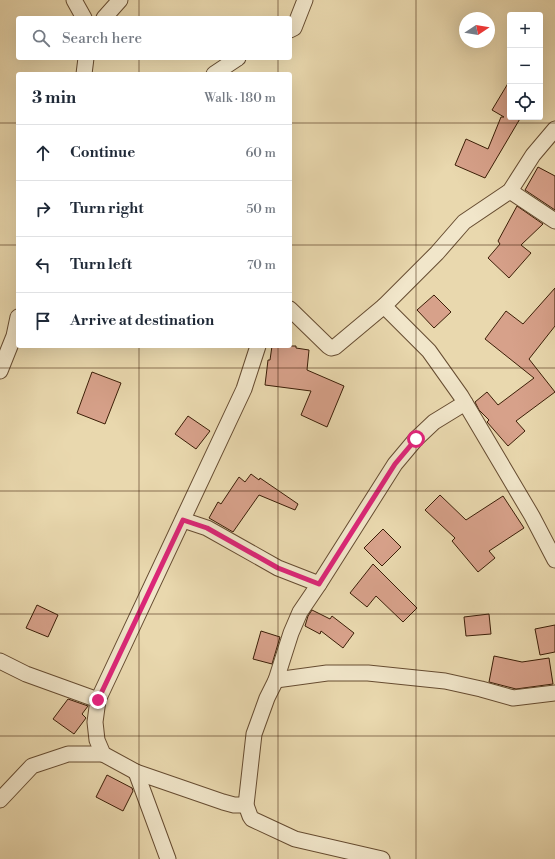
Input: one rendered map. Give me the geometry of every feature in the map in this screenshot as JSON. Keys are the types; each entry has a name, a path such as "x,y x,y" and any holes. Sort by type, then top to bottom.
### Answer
{"street":[{"path":"74,0 83,16"},
{"path":"106,16 120,0"},
{"path":"292,29 294,28 305,0"},
{"path":"84,72 86,60"},
{"path":"217,72 235,60"},
{"path":"292,311 331,348 335,347 384,306 437,253 464,222 510,191 533,155 555,129"},
{"path":"510,191 555,221"},
{"path":"384,306 429,352 465,403 532,516 555,560"},
{"path":"0,371 14,336 16,326"},
{"path":"103,754 97,740 94,722 98,700 244,389 257,348"},
{"path":"382,859 342,851 295,838 252,819 246,805 254,734 267,698 276,680 291,633 300,612 395,464 416,439 434,422 465,403"},
{"path":"183,520 207,528 278,568 319,584"},
{"path":"0,661 26,674 98,700"},
{"path":"276,680 327,673 368,673 444,681 513,698 555,693"},
{"path":"0,800 32,766 68,754 103,754 136,772 228,803 246,805"},
{"path":"136,772 168,859"}],"building":[{"path":"507,85 507,120 519,120 485,178 455,165 466,139 488,149 501,117 504,117 492,110"},
{"path":"538,167 555,176 555,210 525,190"},
{"path":"517,206 543,224 521,245 531,253 509,278 488,258 500,244 498,241"},
{"path":"555,288 555,326 529,359 555,392 516,421 525,431 508,446 487,422 489,420 479,410 475,402 487,392 498,405 534,378 485,339 506,311 523,324"},
{"path":"434,295 451,312 434,328 417,310"},
{"path":"292,346 296,346 296,348 309,350 307,370 344,386 327,427 301,415 311,391 265,385 268,360 270,360 272,348 292,348"},
{"path":"92,372 121,383 105,424 77,413"},
{"path":"188,416 210,431 196,449 175,434"},
{"path":"251,474 259,480 260,478 298,504 295,510 259,495 233,532 209,518 218,502 221,504 239,477 245,482"},
{"path":"440,495 466,520 503,496 524,528 489,551 495,558 478,572 452,541 455,538 425,510"},
{"path":"383,529 401,547 382,566 364,548"},
{"path":"373,564 417,608 403,622 376,596 367,607 350,593"},
{"path":"37,605 58,615 48,637 26,628"},
{"path":"312,610 330,619 332,616 354,633 343,648 321,631 320,634 305,626 308,616"},
{"path":"489,614 491,634 466,636 464,617"},
{"path":"555,625 555,652 540,655 535,629"},
{"path":"261,631 280,637 272,664 253,659"},
{"path":"494,656 522,662 549,658 553,684 516,689 489,682"},
{"path":"68,699 88,706 82,714 86,718 74,734 53,719"},
{"path":"107,775 132,788 133,791 123,811 96,797"}],"route":[{"path":"98,700 183,520 207,528 278,568 319,584 395,464 416,439"}]}
